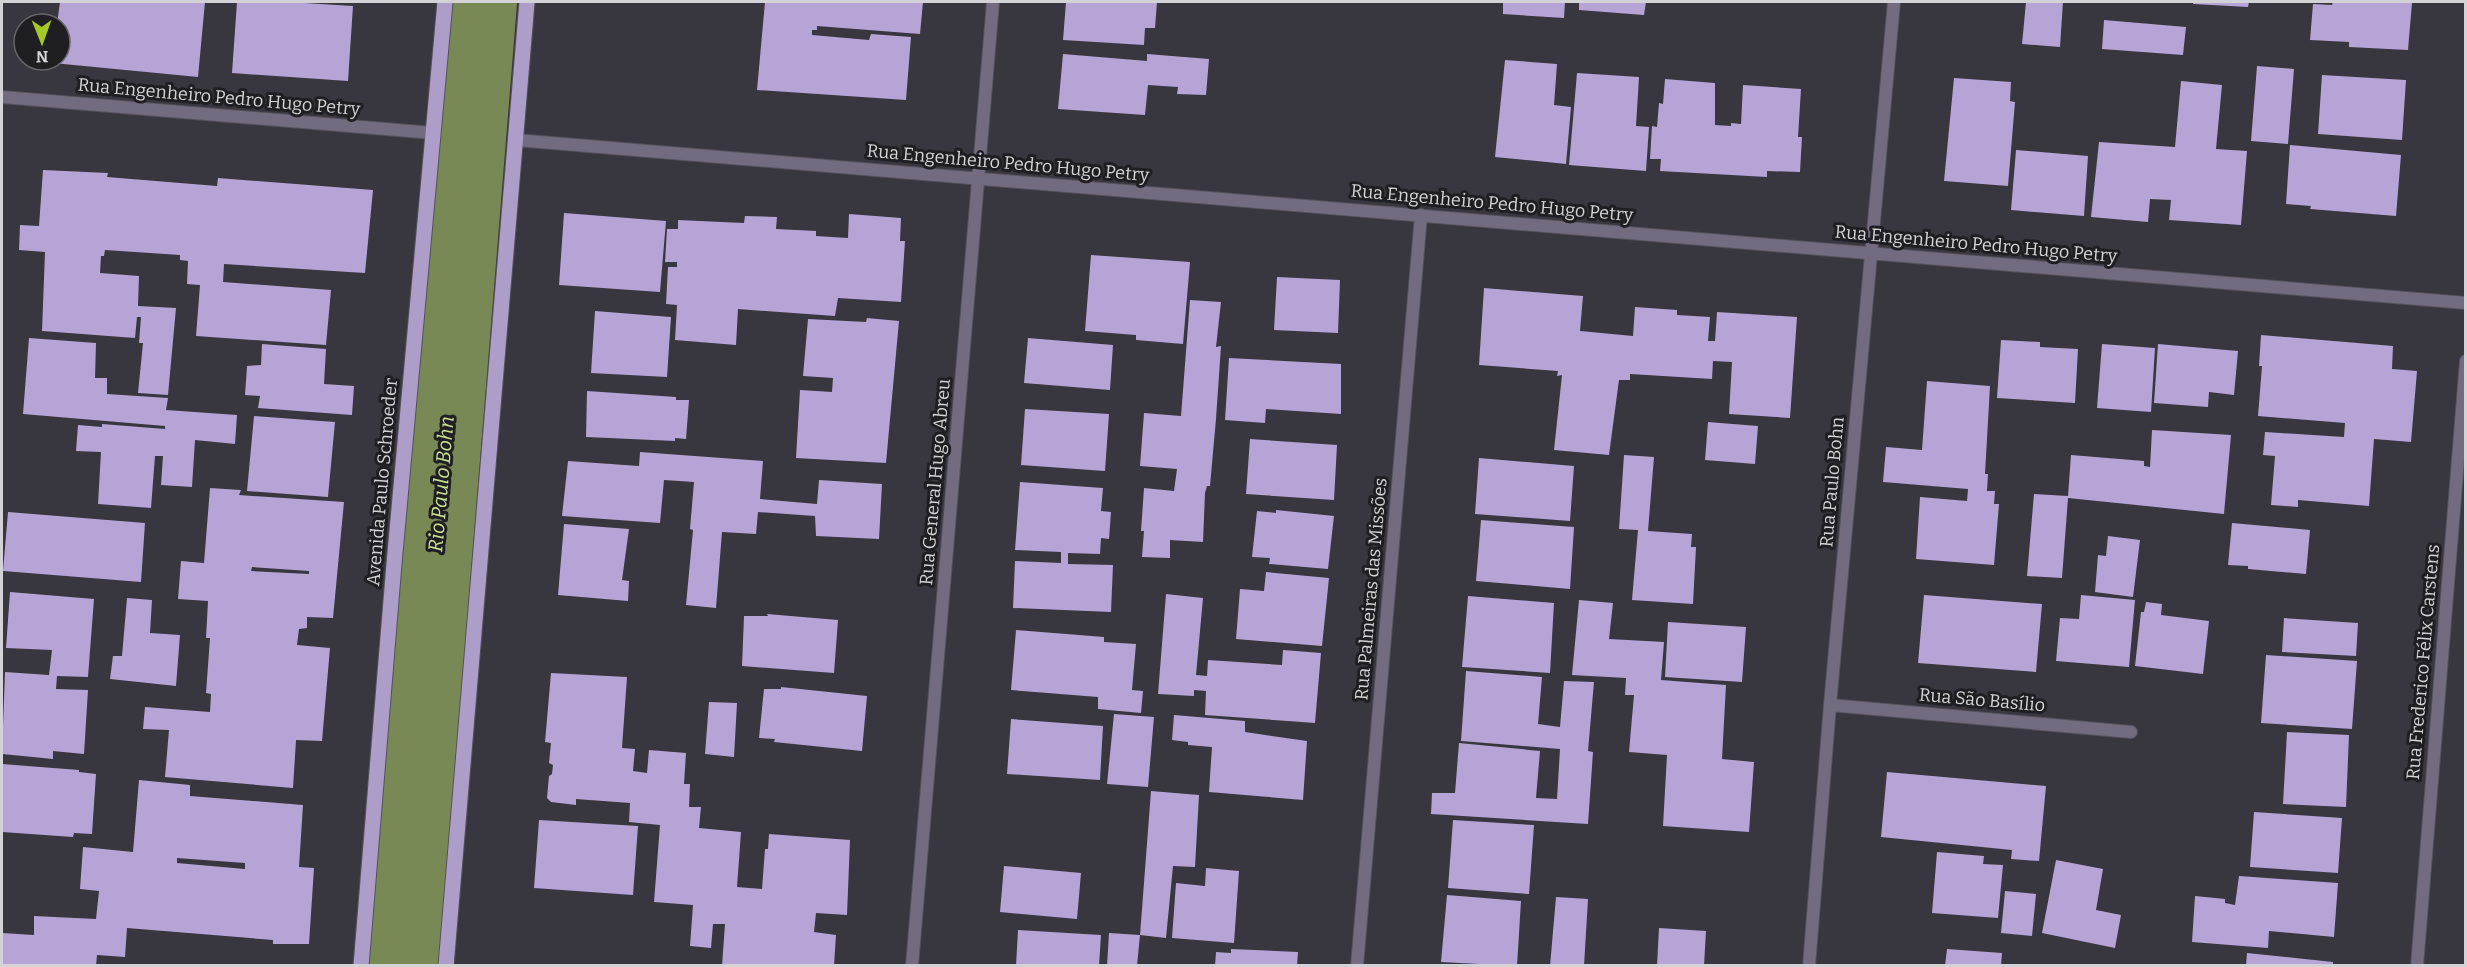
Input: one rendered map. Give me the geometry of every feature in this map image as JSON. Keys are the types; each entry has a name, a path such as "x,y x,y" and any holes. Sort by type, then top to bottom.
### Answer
{"main road":[{"name":"Avenida Paulo Schroeder","path":"361,966 444,2"},
{"path":"446,966 527,2"}],"street":[{"name":"Rua General Hugo Abreu","path":"912,966 993,2"},
{"name":"Rua Paulo Bohn","path":"1809,966 1830,705 1894,2"},
{"name":"Rua Engenheiro Pedro Hugo Petry","path":"2,97 433,133"},
{"name":"Rua Engenheiro Pedro Hugo Petry","path":"516,140 2466,303"},
{"name":"Rua Palmeiras das Missões","path":"1357,966 1421,215"},
{"name":"Rua Frederico Félix Carstens","path":"2416,966 2466,361"},
{"name":"Rua São Basílio","path":"1830,705 2130,732"}],"building":[{"path":"60,2 205,2 198,77 72,65 72,12 59,12"},
{"path":"237,2 353,6 348,81 232,73"},
{"path":"765,2 923,2 920,34 817,26 817,30 812,30 812,35 869,40 871,34 911,37 906,100 757,90"},
{"path":"1066,2 1157,2 1155,28 1145,28 1144,45 1063,40"},
{"path":"1503,2 1565,2 1564,18 1503,14"},
{"path":"1579,2 1646,2 1644,15 1579,10"},
{"path":"2026,2 2063,2 2060,47 2022,44"},
{"path":"2193,2 2249,2 2248,7 2193,4"},
{"path":"2333,2 2412,3 2408,50 2349,47 2349,42 2310,40 2313,4 2332,5"},
{"path":"2104,20 2186,27 2183,55 2102,49"},
{"path":"1063,54 1147,61 1147,54 1209,59 1206,95 1177,94 1178,87 1148,85 1145,115 1058,109"},
{"path":"1505,60 1557,64 1554,105 1571,107 1566,164 1495,157"},
{"path":"2257,66 2294,69 2288,144 2251,141"},
{"path":"1577,73 1639,77 1636,126 1649,127 1646,171 1569,165"},
{"path":"2322,75 2406,80 2402,140 2318,134"},
{"path":"1954,78 2011,82 2010,101 2015,102 2008,186 1944,181"},
{"path":"1665,79 1715,83 1715,125 1741,124 1743,85 1801,89 1798,137 1802,137 1800,172 1767,171 1767,177 1660,171 1661,159 1650,159 1652,126 1657,127 1659,103 1663,104"},
{"path":"2181,81 2222,85 2216,149 2247,151 2241,225 2169,220 2171,200 2150,199 2148,222 2091,217 2099,142 2175,147"},
{"path":"2290,145 2401,155 2396,216 2310,209 2311,206 2286,204"},
{"path":"2016,150 2088,156 2084,216 2011,210"},
{"path":"43,170 108,173 107,177 217,186 218,178 373,190 365,273 224,264 223,282 331,290 326,345 196,336 200,285 187,284 188,261 180,260 180,255 105,250 104,256 101,256 100,273 139,276 138,306 176,308 168,395 138,393 143,343 139,343 141,317 137,317 135,338 42,331 45,252 19,250 20,225 39,226"},
{"path":"564,213 666,221 660,292 559,285"},
{"path":"849,214 901,218 900,241 905,241 901,302 838,298 835,316 738,309 736,345 675,340 677,305 666,304 668,267 677,267 677,262 665,262 667,229 678,229 678,220 744,223 745,216 777,217 776,229 816,231 816,236 848,238"},
{"path":"1091,255 1190,262 1183,344 1136,340 1136,335 1085,331"},
{"path":"1277,277 1340,280 1338,333 1274,330"},
{"path":"1484,288 1583,296 1580,331 1633,336 1635,307 1677,310 1677,315 1710,317 1708,341 1715,341 1717,312 1797,317 1790,418 1729,414 1732,362 1713,361 1712,379 1630,374 1630,380 1619,380 1609,455 1554,450 1562,375 1557,376 1558,371 1479,365"},
{"path":"1190,300 1221,302 1216,347 1221,346 1216,419 1210,486 1207,486 1205,493 1203,542 1170,540 1170,558 1142,557 1144,488 1174,491 1177,469 1140,466 1144,413 1181,416"},
{"path":"595,311 671,317 667,377 591,373"},
{"path":"867,318 899,321 886,463 796,458 800,390 832,392 833,378 803,376 808,319 866,322"},
{"path":"2261,335 2393,346 2392,369 2417,371 2411,442 2374,439 2369,506 2298,500 2298,507 2271,505 2275,456 2263,455 2265,432 2344,437 2345,423 2258,416 2262,366 2259,366"},
{"path":"29,338 96,343 95,378 107,378 107,394 168,398 166,410 237,415 235,444 195,440 192,487 161,485 163,456 155,456 151,508 98,504 101,452 76,451 78,425 102,427 102,424 165,429 165,426 23,414"},
{"path":"1028,338 1113,345 1110,390 1024,383"},
{"path":"2001,340 2040,342 2040,347 2078,349 2075,403 1997,398"},
{"path":"262,344 326,349 324,384 354,386 352,415 258,408 260,396 245,395 247,366 261,365"},
{"path":"2102,344 2155,348 2151,412 2097,408"},
{"path":"2158,344 2238,351 2234,395 2209,392 2208,407 2154,403"},
{"path":"1229,358 1341,364 1341,414 1266,409 1265,423 1225,420"},
{"path":"1927,381 1990,386 1985,474 1988,474 1987,491 1995,491 1994,504 1999,504 1994,565 1916,559 1920,497 1967,501 1968,489 1883,482 1886,447 1922,450"},
{"path":"587,391 676,397 676,400 689,400 686,439 675,438 675,441 586,437"},
{"path":"1025,409 1109,414 1105,471 1021,465"},
{"path":"254,416 335,422 328,497 247,491"},
{"path":"1708,422 1758,426 1755,464 1705,460"},
{"path":"2152,430 2231,435 2224,514 2068,498 2062,578 2027,576 2034,494 2068,496 2071,455 2144,461 2144,466 2150,467"},
{"path":"1250,439 1337,445 1334,500 1246,494"},
{"path":"640,452 763,461 760,499 817,504 819,480 882,484 879,539 816,536 815,516 758,512 756,534 722,532 716,608 686,605 693,530 690,529 694,482 664,480 660,523 562,516 568,461 639,466"},
{"path":"1624,455 1654,457 1648,531 1692,534 1691,547 1696,547 1693,604 1632,600 1638,530 1619,529"},
{"path":"1479,458 1574,466 1570,521 1475,514"},
{"path":"1020,482 1103,488 1101,511 1111,512 1109,539 1101,538 1100,554 1068,553 1068,564 1113,565 1111,612 1013,608 1015,561 1061,563 1061,552 1015,550"},
{"path":"210,488 241,490 239,495 344,502 333,618 307,617 307,628 299,629 297,645 330,648 322,741 296,740 293,788 165,777 169,730 143,729 145,707 210,712 211,694 206,693 210,638 206,638 208,601 178,599 181,561 204,563","holes":["252,567 309,571 309,574 251,571"]},
{"path":"1276,510 1334,516 1328,569 1269,564 1270,558 1252,557 1257,511 1276,513"},
{"path":"8,512 145,523 141,582 3,571"},
{"path":"1481,520 1574,527 1570,589 1476,581"},
{"path":"2232,523 2310,530 2306,574 2228,565"},
{"path":"564,524 629,529 622,580 629,581 628,601 558,595"},
{"path":"2108,536 2140,540 2133,597 2095,592 2098,555 2106,556"},
{"path":"1266,572 1329,578 1322,646 1236,639 1240,589 1264,591"},
{"path":"10,592 94,599 88,677 57,676 56,689 88,690 84,754 53,751 53,759 2,754 5,672 49,675 52,650 6,648"},
{"path":"1166,594 1203,598 1196,675 1207,676 1208,660 1282,665 1283,650 1321,653 1315,723 1205,715 1206,691 1194,690 1194,696 1158,694"},
{"path":"1924,595 2042,604 2036,672 1918,663"},
{"path":"2081,595 2135,600 2129,667 2056,661 2060,618 2079,619"},
{"path":"1468,596 1554,603 1550,673 1462,667"},
{"path":"127,598 152,600 150,633 180,635 176,686 110,679 113,656 122,656"},
{"path":"1579,600 1613,603 1609,639 1664,642 1661,680 1726,685 1722,759 1754,762 1749,832 1663,826 1667,755 1629,752 1634,695 1625,695 1626,678 1572,675"},
{"path":"2146,602 2162,604 2161,615 2209,621 2203,674 2135,666 2141,612 2144,612"},
{"path":"767,614 838,620 834,673 742,666 744,616 768,616"},
{"path":"2284,618 2358,623 2356,656 2282,652"},
{"path":"1668,622 1746,627 1742,682 1665,677"},
{"path":"1016,630 1104,637 1104,642 1136,644 1132,690 1143,691 1141,713 1098,709 1098,697 1011,690"},
{"path":"2266,655 2357,661 2352,729 2261,723"},
{"path":"1466,671 1542,677 1538,724 1560,727 1564,681 1594,682 1588,751 1593,752 1588,824 1431,814 1432,793 1455,793 1459,743 1540,751 1536,798 1557,799 1560,749 1461,741"},
{"path":"551,673 627,677 622,748 635,749 633,771 647,773 649,750 686,753 684,784 690,784 689,807 701,807 699,828 741,832 737,887 762,889 765,849 768,849 769,834 850,840 847,915 816,913 814,932 836,935 834,966 722,966 725,924 713,924 711,948 690,946 693,905 654,902 660,825 629,822 630,803 576,799 576,805 551,802 547,798 549,776 552,774 553,765 549,763 551,743 545,742"},
{"path":"781,687 867,696 862,751 774,742 775,739 759,738 764,689 781,689"},
{"path":"709,702 737,703 734,757 705,754"},
{"path":"1114,714 1154,717 1148,787 1107,784"},
{"path":"1174,715 1245,721 1245,732 1307,741 1303,800 1209,792 1212,747 1188,745 1188,742 1172,740"},
{"path":"1011,719 1103,726 1100,780 1007,774"},
{"path":"2287,732 2349,735 2346,807 2283,804"},
{"path":"2,764 79,770 79,772 96,774 92,834 74,833 73,837 2,832"},
{"path":"1887,772 2046,786 2039,861 2011,859 2012,850 1881,837"},
{"path":"139,780 190,785 190,796 303,805 299,867 314,868 309,944 273,944 273,940 127,928 125,957 97,955 96,966 2,966 2,933 34,935 34,916 96,919 99,891 80,889 83,847 133,852","holes":["177,858 245,863 245,869 177,863"]},
{"path":"1151,791 1199,795 1195,867 1173,866 1166,938 1140,935"},
{"path":"2254,812 2342,818 2338,873 2250,867"},
{"path":"539,820 638,826 633,895 534,888"},
{"path":"1453,820 1534,825 1529,894 1448,888"},
{"path":"1937,852 1984,856 1983,864 2003,865 1998,918 1932,913"},
{"path":"2056,860 2103,869 2096,910 2121,915 2115,948 2042,933"},
{"path":"1004,866 1081,873 1077,919 1000,912"},
{"path":"1206,868 1239,871 1234,943 1172,938 1176,883 1205,886"},
{"path":"2239,876 2338,883 2334,937 2269,931 2268,948 2192,942 2195,896 2225,899 2225,903 2235,905"},
{"path":"2005,891 2036,894 2032,936 2001,933"},
{"path":"1447,895 1521,901 1517,966 1441,962"},
{"path":"1556,897 1588,899 1584,966 1550,966"},
{"path":"1659,928 1706,931 1704,966 1657,966"},
{"path":"1018,930 1101,935 1099,966 1016,966"},
{"path":"1109,933 1140,935 1137,966 1107,966"},
{"path":"1231,949 1298,952 1297,966 1215,966 1216,952 1231,953"},
{"path":"1947,949 2002,953 2001,966 1945,966"},
{"path":"2247,953 2333,962 2333,966 2246,966"}],"waterway":[{"name":"Rio Paulo Bohn","path":"402,966 480,2"}]}
